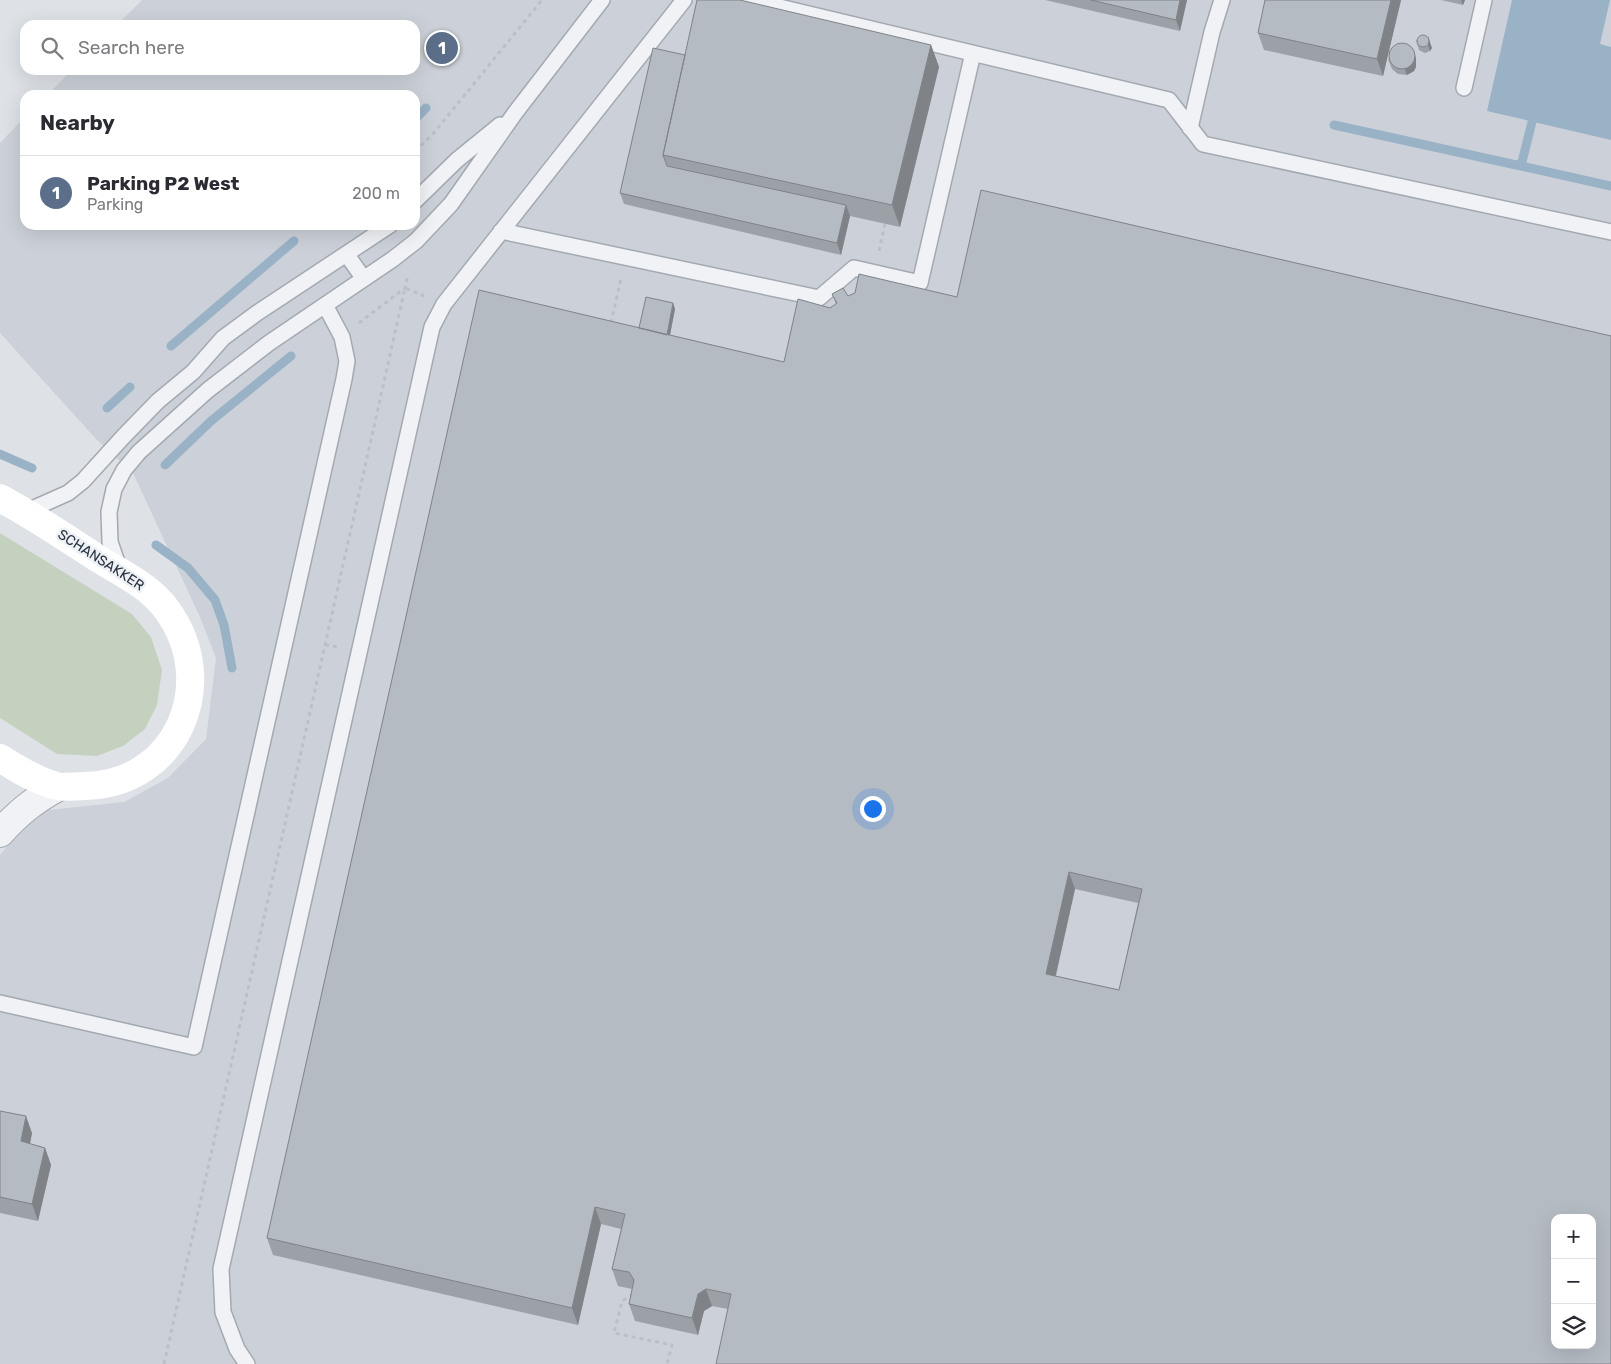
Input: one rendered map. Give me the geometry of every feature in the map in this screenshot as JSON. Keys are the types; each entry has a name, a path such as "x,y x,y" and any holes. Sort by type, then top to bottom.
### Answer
{"street":[{"name":"SCHANSAKKER","path":"0,498 121,572 145,588 166,608 182,634 189,658 190,692 185,716 172,742 148,766 121,781 94,786 58,787 24,772 0,758"},
{"path":"0,834 18,814 36,799 58,787"}],"lane":[{"path":"121,572 110,542 109,512 114,488 124,470 139,452 208,390 269,343 364,279 416,241 451,204 515,113 602,0"},
{"path":"247,1364 237,1349 223,1312 221,1269 432,327 444,304 684,0"},
{"path":"750,0 1170,100 1203,144 1611,232"},
{"path":"1190,128 1212,32 1222,0"},
{"path":"1464,88 1484,0"},
{"path":"501,231 819,298 854,268 920,283 973,53"},
{"path":"420,196 458,160 515,113"},
{"path":"25,512 68,493 83,481 158,401 193,372 223,338 257,313 383,230"},
{"path":"347,255 364,279"},
{"path":"0,1003 194,1047 344,379 347,361 342,337 325,305"}],"path":[{"path":"420,146 433,134 542,0"},
{"path":"878,256 885,224"},
{"path":"610,327 622,270"},
{"path":"164,1364 409,274"},
{"path":"405,288 426,298"},
{"path":"359,324 405,288"},
{"path":"637,1292 622,1301 614,1334 672,1345 667,1364"}],"shaded area":[{"path":"142,0 1611,0 1611,1364 0,1364 0,855 27,823 48,810 124,802 168,778 206,739 216,658 200,617 133,473 97,440 0,333 0,143 20,122 20,230 420,230 420,90 52,90 67,75 420,75 420,20 122,20"}],"green space":[{"path":"0,533 132,614 151,637 162,670 157,705 145,729 123,746 97,756 57,754 0,718"}],"water":[{"path":"1512,0 1610,0 1600,44 1611,47 1611,140 1487,111"}],"building":[{"path":"697,0 740,0 931,45 892,205 663,155"},
{"path":"1091,0 1180,0 1176,20"},
{"path":"1265,0 1391,0 1377,59 1258,33"},
{"path":"1421,35 1425,35 1429,41 1425,47 1421,47 1417,43 1417,39"},
{"path":"1402,43 1411,47 1415,56 1411,65 1402,69 1393,65 1389,56 1393,47"},
{"path":"653,48 685,55 663,155 667,166 846,205 837,243 620,193"},
{"path":"981,190 1611,336 1611,1364 716,1364 731,1294 706,1289 698,1294 692,1318 629,1304 634,1280 629,1272 612,1269 625,1214 595,1207 572,1308 267,1238 479,290 784,362 798,299 830,308 837,303 832,294 843,288 848,296 855,293 859,274 957,297","holes":["1069,872 1142,889 1119,990 1046,974"]},
{"path":"646,297 673,303 667,335 639,328"},
{"path":"0,1111 26,1116 21,1141 45,1148 32,1204 0,1197"}],"waterway":[{"path":"420,114 426,108"},
{"path":"1532,122 1521,166 1611,186"},
{"path":"1334,125 1521,166"},
{"path":"171,346 294,241"},
{"path":"165,465 211,421 291,356"},
{"path":"107,408 130,387"},
{"path":"0,454 32,468"},
{"path":"156,545 188,568 215,600 224,625 232,668"}],"place":[{"name":"Parking P2 West","path":"442,48"}]}
